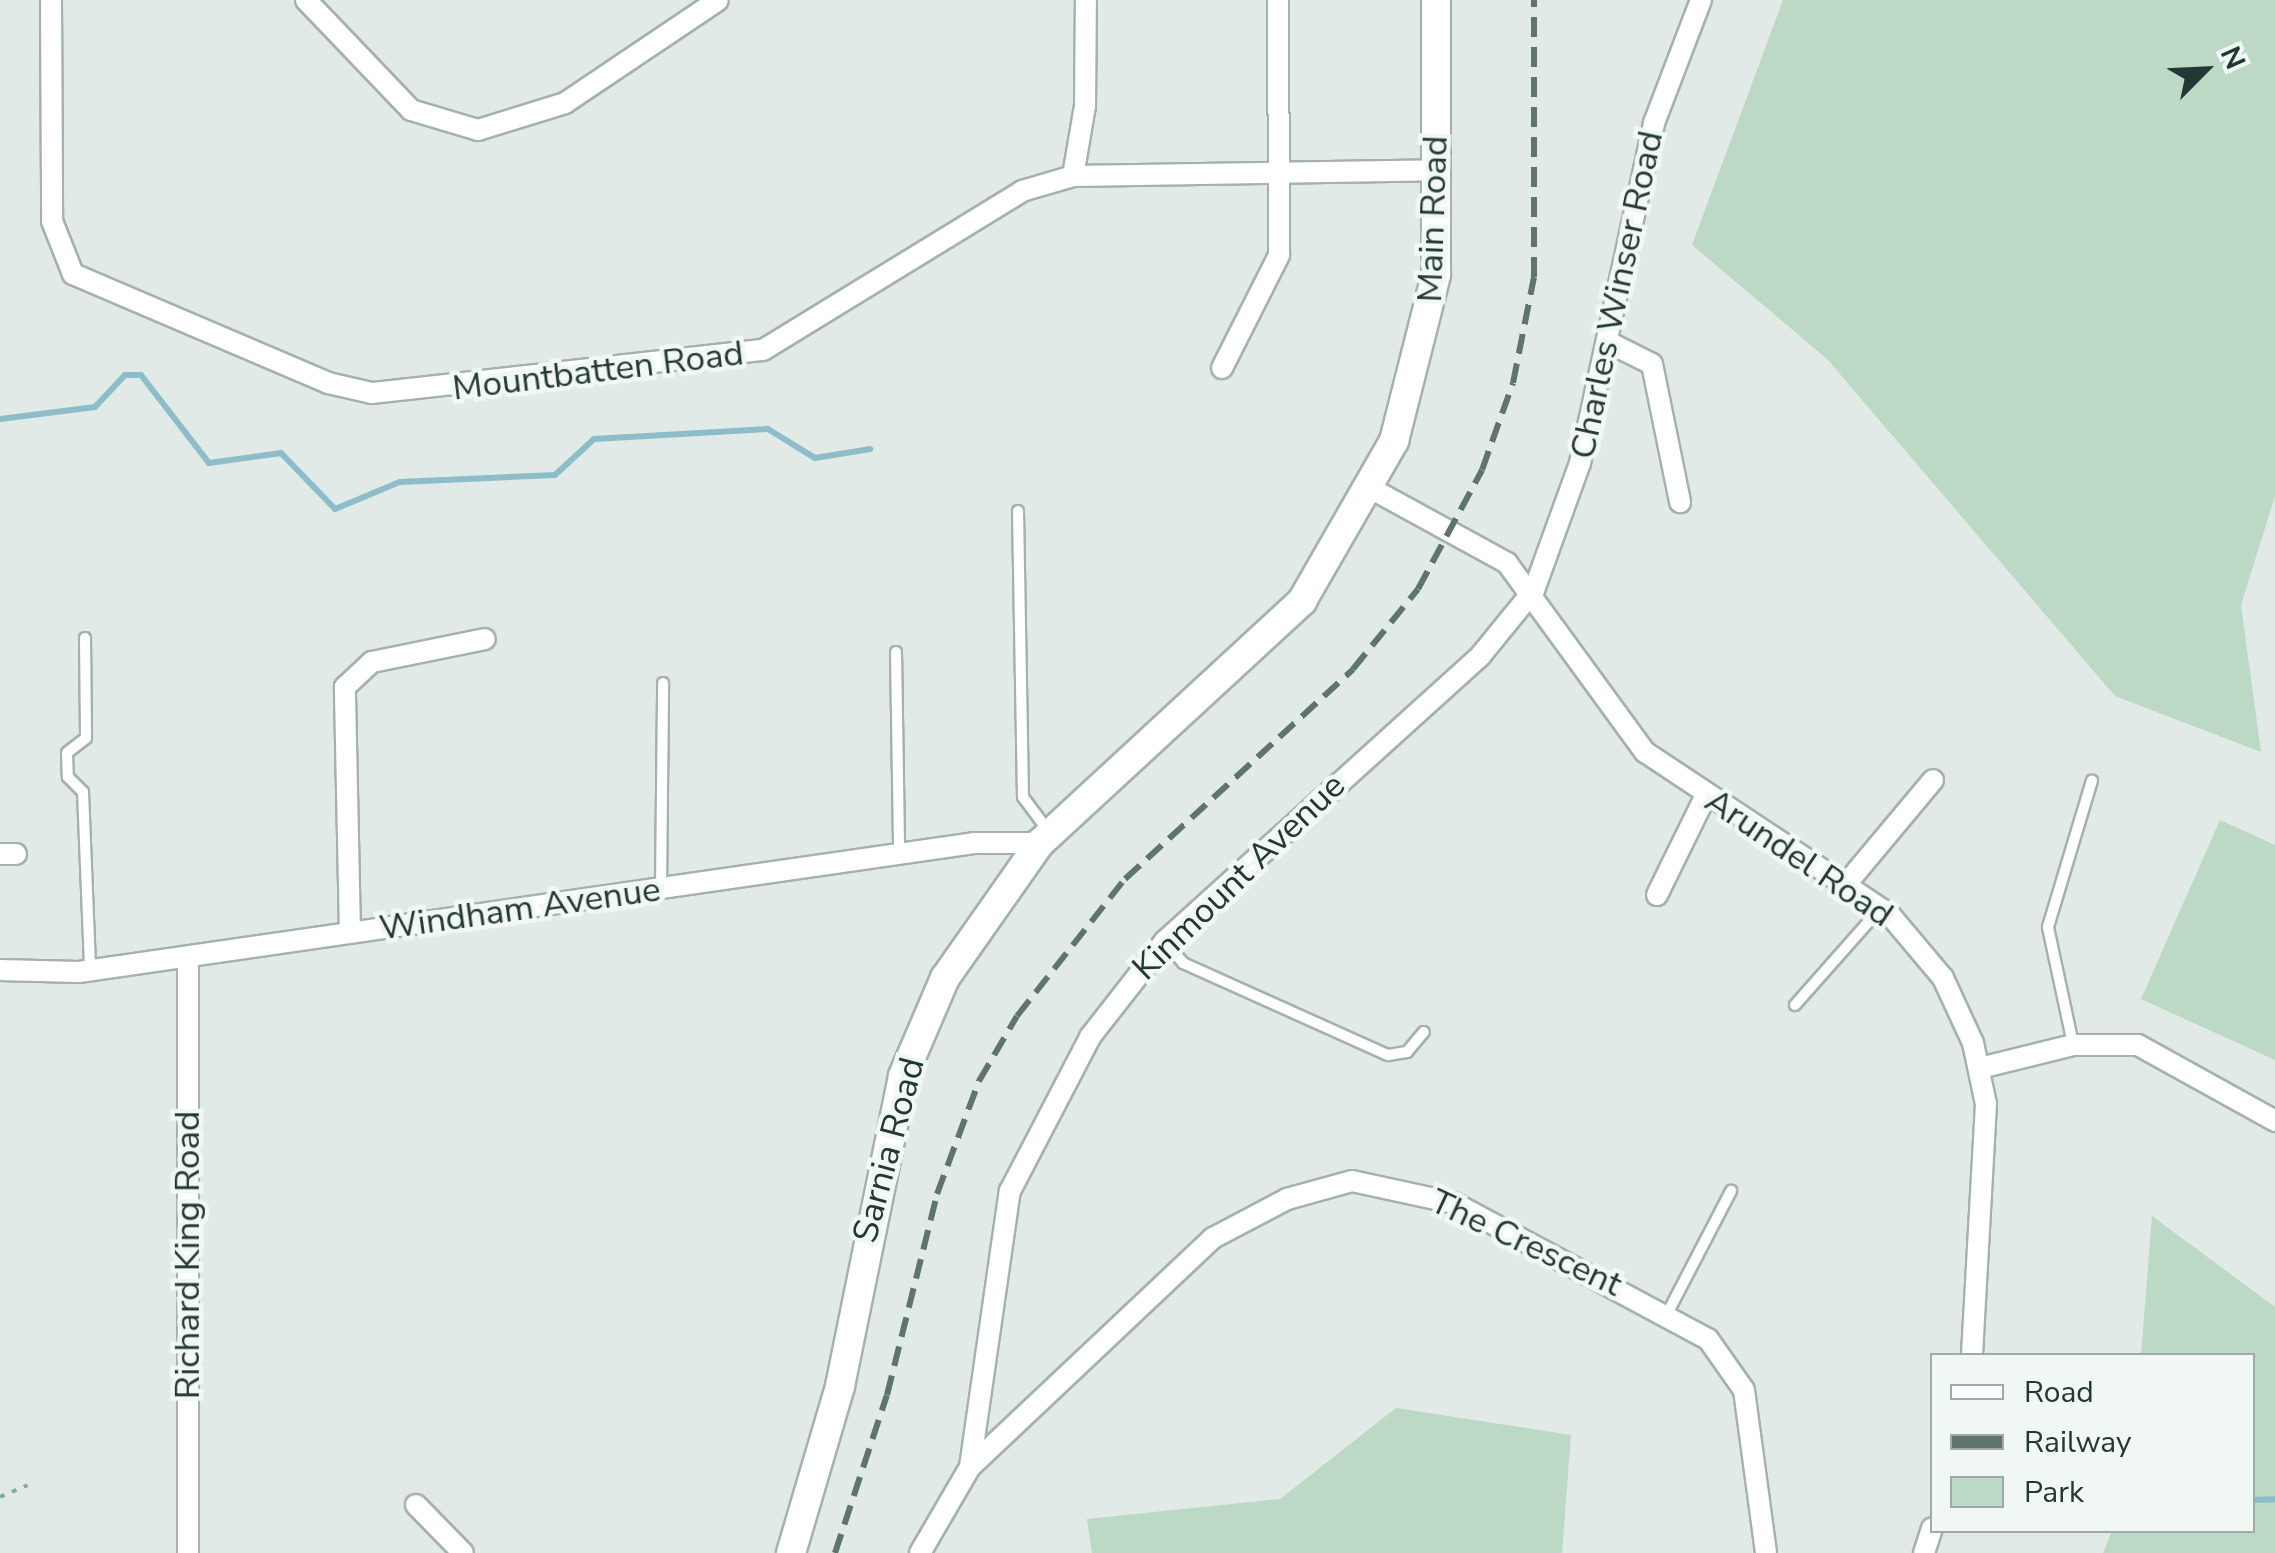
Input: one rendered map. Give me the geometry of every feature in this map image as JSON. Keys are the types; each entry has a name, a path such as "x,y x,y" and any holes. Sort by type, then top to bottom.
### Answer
{"main road":[{"name":"Main Road","path":"1372,489 1429,318 1438,170 1436,0"},
{"name":"Sarnia Road","path":"791,1553 840,1386 902,1076 944,978 1045,838 1302,600 1372,489"}],"street":[{"name":"Mountbatten Road","path":"51,0 52,220 72,274 328,384 372,393 763,350 1022,191 1073,176 1438,170"},
{"path":"306,0 411,110 478,130 565,104 718,0"},
{"path":"1073,176 1086,0"},
{"path":"1222,368 1279,256 1278,0"},
{"name":"Charles Winser Road","path":"1534,590 1566,516 1654,123 1701,0"},
{"path":"1608,342 1657,374 1680,502"},
{"name":"Arundel Road","path":"1372,489 1492,551 1534,590 1632,738 1706,795 1848,883 1880,908 1943,978 1980,1068 1987,1149 1972,1353"},
{"name":"Kinmount Avenue","path":"920,1553 970,1467 1010,1191 1090,1037 1165,941 1481,654 1534,590"},
{"path":"350,933 344,686 372,662 485,639"},
{"path":"1848,883 1932,780"},
{"path":"1657,895 1706,795"},
{"name":"Windham Avenue","path":"0,970 90,971 899,854 1045,838"},
{"name":"Richard King Road","path":"188,957 188,1553"},
{"path":"1980,1068 2073,1046 2152,1048 2275,1121"},
{"name":"The Crescent","path":"970,1467 1027,1423 1190,1257 1320,1186 1352,1180 1454,1203 1708,1339 1744,1390 1766,1553"},
{"path":"416,1505 464,1553"}],"lane":[{"path":"1018,511 1023,797 1045,838"},
{"path":"84,638 86,738 67,753 68,777 83,792 90,971"},
{"path":"896,652 899,854"},
{"path":"661,888 662,683"},
{"path":"2073,1046 2048,927 2092,780"},
{"path":"1795,1005 1880,908"},
{"path":"1165,941 1183,963 1388,1054 1407,1052 1424,1032"},
{"path":"1667,1314 1731,1192"}],"path":[{"path":"0,1497 28,1485"}],"green space":[{"path":"1783,0 2275,0 2275,496 2241,605 2261,752 2115,696 1827,359 1692,245"},
{"path":"2220,820 2275,845 2275,1060 2141,999"},
{"path":"2152,1216 2275,1307 2275,1553 2103,1553 2111,1533 2255,1533 2255,1353 2141,1353"},
{"path":"1396,1408 1571,1435 1562,1553 1092,1553 1087,1519 1280,1499"}],"waterway":[{"path":"0,419 95,407 125,375 141,375 209,463 281,453 335,509 400,482 555,475 594,439 768,429 815,458 870,449"},
{"path":"2255,1500 2275,1499"}],"railway":[{"path":"835,1553 887,1395 937,1194 979,1081 1017,1016 1125,879 1353,669 1418,589 1482,470 1513,383 1534,277 1534,0"}]}
